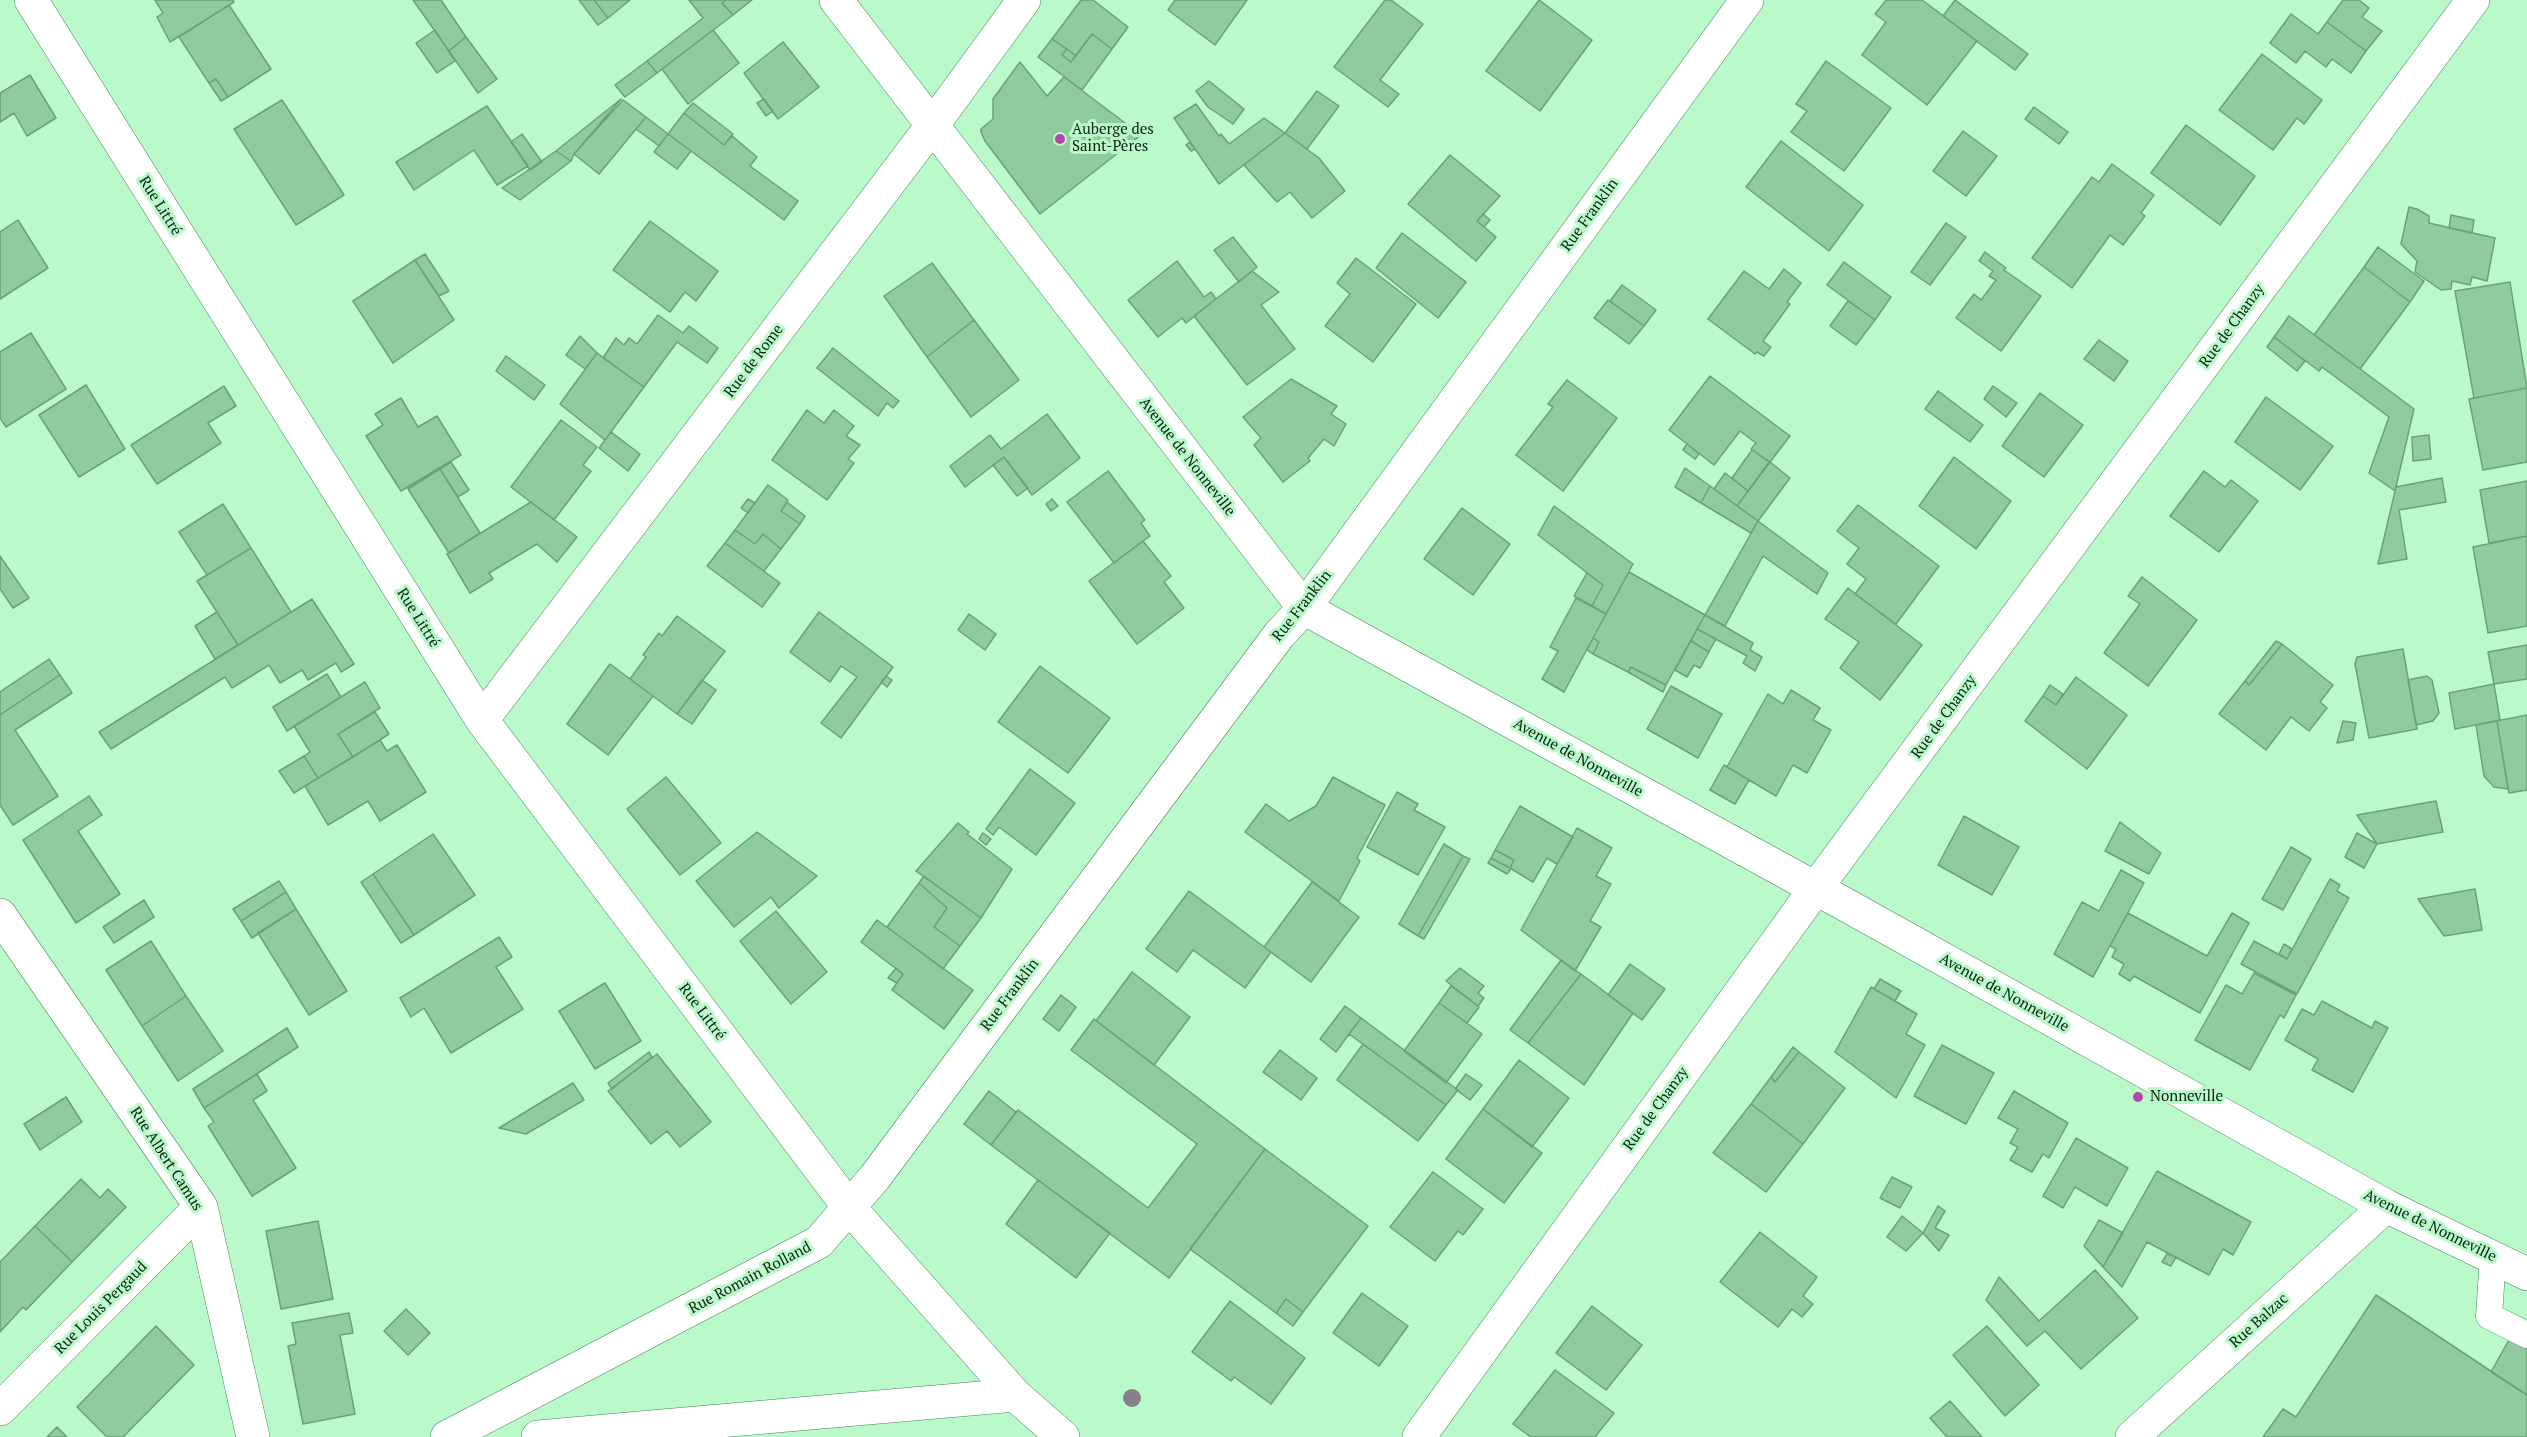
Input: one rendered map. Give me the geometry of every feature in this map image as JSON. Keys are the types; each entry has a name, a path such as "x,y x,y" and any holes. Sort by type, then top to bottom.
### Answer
{"street":[{"name":"Rue Littré","path":"31,0 482,720 848,1206"},
{"name":"Avenue de Nonneville","path":"836,0 1304,608 1816,888 2386,1206 2527,1274"},
{"name":"Rue de Rome","path":"482,720 932,126 1024,0"},
{"name":"Rue Franklin","path":"848,1206 875,1177 1279,635 1304,608 1747,0"},
{"name":"Rue de Chanzy","path":"1419,1437 1816,888 2473,0"},
{"name":"Rue Albert Camus","path":"0,915 201,1207 253,1437"},
{"path":"848,1206 1015,1395 1063,1437"},
{"name":"Rue Romain Rolland","path":"451,1437 819,1242 848,1206"},
{"name":"Rue Balzac","path":"2132,1437 2386,1206"},
{"name":"Rue Louis Pergaud","path":"0,1408 201,1207"},
{"path":"538,1437 1015,1395"}],"lane":[{"path":"2493,1257 2489,1316 2527,1335"}],"building":[{"path":"155,0 233,0 234,2 170,42 157,17 163,13"},
{"path":"413,0 441,0 466,37 449,51"},
{"path":"579,0 594,0 608,18 598,25"},
{"path":"594,0 630,0 608,18"},
{"path":"689,0 726,0 722,3 733,15 657,73 647,61 703,18"},
{"path":"726,0 752,0 733,15 722,3"},
{"path":"1081,0 1093,0 1128,27 1112,49 1092,34 1076,56 1052,39"},
{"path":"1175,0 1247,0 1215,45 1168,10"},
{"path":"1385,0 1391,0 1423,24 1380,80 1399,94 1388,107 1334,67"},
{"path":"1539,0 1592,40 1540,111 1486,71"},
{"path":"1886,0 1922,0 1977,41 1927,105 1862,55 1886,22 1875,14"},
{"path":"1955,0 2028,54 2015,70 1943,16"},
{"path":"2343,0 2359,0 2369,8 2362,17 2382,31 2366,51 2327,22"},
{"path":"229,5 271,69 228,97 216,79 209,83 179,37"},
{"path":"2291,14 2318,34 2327,22 2366,51 2351,73 2332,59 2326,67 2305,51 2296,63 2270,43"},
{"path":"435,30 455,61 437,73 416,43"},
{"path":"713,30 739,63 688,104 662,69"},
{"path":"1092,34 1112,49 1082,90 1038,57 1052,39 1067,49 1062,55 1071,62"},
{"path":"466,37 497,79 478,93 449,51"},
{"path":"783,42 819,87 778,119 744,73"},
{"path":"1067,49 1076,56 1071,62 1062,55"},
{"path":"2262,54 2322,100 2304,124 2297,118 2273,150 2219,110"},
{"path":"647,61 657,73 625,97 615,85"},
{"path":"1826,61 1891,108 1844,171 1791,132 1807,111 1796,104"},
{"name":"Auberge des Saint-Pères","path":"1020,62 1047,96 1064,77 1141,135 1040,214 985,141 981,132 981,129 993,119 993,99"},
{"path":"30,75 56,118 27,136 14,113 0,122 0,93"},
{"path":"216,79 228,97 221,101 209,83"},
{"path":"1209,81 1244,109 1233,124 1208,107 1196,91"},
{"path":"1317,91 1339,106 1307,149 1285,133"},
{"path":"621,99 574,154 571,161 556,151"},
{"path":"764,99 773,111 766,116 757,103"},
{"path":"282,100 344,195 296,225 234,129"},
{"path":"623,100 646,117 599,174 574,154"},
{"path":"693,103 733,134 724,145 684,113"},
{"path":"1196,104 1219,136 1221,134 1229,144 1264,118 1285,133 1219,184 1174,118"},
{"path":"487,106 528,166 497,185 474,150 414,190 396,162"},
{"path":"2034,107 2068,132 2059,144 2025,119"},
{"path":"684,113 724,145 732,136 757,157 750,166 798,201 784,220 668,134"},
{"path":"646,117 668,134 659,146 636,129"},
{"path":"2186,125 2255,176 2220,225 2151,173"},
{"path":"1963,131 1997,156 1966,196 1933,171"},
{"path":"1285,133 1319,158 1345,191 1312,218 1290,192 1277,202 1244,165"},
{"path":"522,134 542,162 530,170 511,142"},
{"path":"668,134 691,151 677,169 654,152"},
{"path":"1781,141 1863,205 1829,251 1746,187"},
{"path":"1190,142 1195,149 1191,151 1186,145"},
{"path":"556,151 571,161 520,200 502,188"},
{"path":"1450,155 1500,196 1477,221 1496,237 1476,261 1408,204"},
{"path":"2112,164 2154,195 2141,213 2145,216 2123,245 2110,235 2072,288 2032,258 2092,177 2099,182"},
{"path":"2409,207 2429,216 2429,223 2495,238 2487,281 2472,277 2470,285 2452,281 2451,289 2441,290 2415,272 2417,261 2401,244"},
{"path":"1483,214 1490,220 1484,227 1477,221"},
{"path":"2451,215 2474,220 2472,233 2449,228"},
{"path":"18,220 48,268 0,299 0,232"},
{"path":"650,221 718,271 696,301 685,292 670,312 613,270"},
{"path":"1946,223 1966,237 1930,285 1911,272"},
{"path":"1402,233 1466,282 1438,318 1376,268"},
{"path":"1233,237 1257,267 1239,282 1214,250"},
{"path":"2378,247 2424,281 2410,302 2364,267"},
{"path":"1985,252 2006,268 2004,270 2041,296 2001,351 1956,318 1974,294 1981,300 1996,280 1989,276 1993,271 1979,261"},
{"path":"425,254 449,291 439,296 415,260"},
{"path":"1356,258 1416,304 1373,362 1325,326 1350,294 1337,283"},
{"path":"415,260 454,320 393,363 353,301"},
{"path":"1177,261 1204,297 1211,292 1216,299 1186,323 1182,318 1158,337 1128,300"},
{"path":"1844,262 1891,297 1875,320 1827,285"},
{"path":"932,263 974,320 927,357 884,296"},
{"path":"2364,267 2410,302 2360,369 2314,335"},
{"path":"1784,269 1801,283 1787,302 1790,304 1763,341 1771,347 1764,356 1757,352 1755,354 1708,319 1744,271 1769,289"},
{"path":"1252,271 1279,292 1261,305 1295,349 1247,385 1194,316"},
{"path":"2510,282 2527,388 2474,398 2455,291"},
{"path":"1622,285 1656,310 1644,326 1610,301"},
{"path":"1608,300 1644,326 1629,344 1594,318"},
{"path":"1848,301 1875,320 1856,345 1830,326"},
{"path":"658,315 683,333 689,326 718,348 707,363 677,342 644,387 603,358 616,338 624,345 629,338 637,344"},
{"path":"2289,316 2414,409 2395,491 2369,473 2389,417 2322,367 2319,371 2274,337"},
{"path":"974,320 1019,380 971,417 927,357"},
{"path":"31,333 66,389 6,427 0,418 0,352"},
{"path":"580,336 597,353 585,369 566,355"},
{"path":"2274,337 2305,361 2297,371 2267,347"},
{"path":"2099,340 2128,361 2114,381 2084,359"},
{"path":"833,348 899,401 893,408 887,403 878,416 817,368"},
{"path":"597,353 644,387 605,440 560,404"},
{"path":"506,356 545,385 534,400 496,371"},
{"path":"1710,376 1790,436 1770,462 1751,449 1756,443 1740,431 1714,465 1669,430"},
{"path":"1291,379 1337,406 1331,414 1346,424 1334,446 1324,439 1308,458 1310,461 1283,482 1254,445 1261,438 1243,417"},
{"path":"1567,380 1617,418 1563,491 1516,455 1553,407 1548,404"},
{"path":"86,385 125,449 79,477 39,415"},
{"path":"224,386 236,406 208,423 221,443 157,484 131,445"},
{"path":"1993,386 2017,403 2006,417 1984,399"},
{"path":"2527,388 2527,462 2483,470 2469,399"},
{"path":"1938,391 1983,425 1970,442 1925,409"},
{"path":"2040,393 2083,425 2044,477 2002,446"},
{"path":"2266,397 2333,446 2300,490 2235,442"},
{"path":"401,398 418,427 437,416 461,455 401,491 366,436 383,425 375,414"},
{"path":"807,410 824,423 834,410 854,426 846,436 860,445 848,459 854,463 827,500 772,460"},
{"path":"1047,414 1080,458 1032,495 1004,457 965,487 950,466 990,435 1001,449"},
{"path":"561,420 597,447 583,465 591,471 554,520 511,487"},
{"path":"611,432 640,454 628,471 599,448"},
{"path":"2429,435 2431,459 2413,461 2412,437"},
{"path":"1687,444 1699,454 1695,459 1683,450"},
{"path":"1752,450 1769,462 1748,491 1732,478"},
{"path":"1004,457 1028,488 1017,496 993,465"},
{"path":"1954,457 2011,501 1976,549 1919,506"},
{"path":"451,462 469,490 458,497 440,469"},
{"path":"1770,462 1790,478 1758,521 1737,506"},
{"path":"1685,468 1710,486 1701,503 1675,487"},
{"path":"440,469 480,533 449,553 408,489"},
{"path":"1108,471 1145,520 1141,523 1150,536 1114,563 1067,502"},
{"path":"2204,471 2225,487 2231,480 2258,501 2219,552 2170,516"},
{"path":"1725,473 1748,491 1737,506 1714,489"},
{"path":"2442,478 2446,502 2399,510 2407,559 2378,564 2396,487"},
{"path":"2527,481 2527,536 2489,543 2480,490"},
{"path":"768,485 788,500 781,511 800,524 781,549 763,534 755,544 735,530"},
{"path":"1710,486 1758,521 1751,533 1701,503"},
{"path":"748,499 755,503 748,513 741,508"},
{"path":"1052,499 1058,506 1051,511 1046,504"},
{"path":"531,502 577,537 557,562 537,544 489,573 493,579 470,593 447,554"},
{"path":"787,502 805,516 800,524 781,511"},
{"path":"223,504 251,548 207,575 179,532"},
{"path":"1858,505 1939,566 1896,624 1855,594 1866,579 1847,564 1859,548 1837,531"},
{"path":"1554,506 1633,564 1606,614 1592,606 1603,585 1538,535"},
{"path":"1462,508 1510,544 1473,595 1424,559"},
{"path":"1758,521 1828,573 1817,594 1763,556 1725,626 1705,615"},
{"path":"735,530 755,544 763,534 781,549 764,571 725,543"},
{"path":"2527,536 2527,626 2488,633 2473,547"},
{"path":"1143,541 1171,576 1164,582 1184,608 1137,644 1089,581"},
{"path":"725,543 780,583 762,607 707,566"},
{"path":"251,548 291,612 238,645 197,581"},
{"path":"0,556 29,598 13,608 0,589"},
{"path":"1629,572 1705,615 1666,685 1631,667 1628,672 1593,654 1599,642 1593,638"},
{"path":"1587,573 1603,585 1592,606 1574,596"},
{"path":"2142,577 2197,620 2148,686 2104,653 2140,604 2128,596"},
{"path":"1848,588 1922,645 1880,700 1840,668 1859,642 1825,619"},
{"path":"1576,598 1606,614 1564,692 1542,679 1558,651 1550,647"},
{"path":"312,599 354,664 341,672 336,663 308,680 302,670 280,683 269,665 232,688 225,677 111,749 99,732"},
{"path":"217,612 238,645 215,659 195,626"},
{"path":"819,612 893,667 841,738 821,723 857,677 841,666 830,682 790,652"},
{"path":"969,614 996,634 985,650 958,630"},
{"path":"1705,615 1753,643 1750,650 1762,657 1755,671 1743,663 1747,656 1697,629"},
{"path":"677,616 725,651 677,714 630,679 646,657 643,655 659,633 662,636"},
{"path":"1697,629 1716,639 1709,652 1691,641"},
{"path":"1593,638 1599,642 1593,654 1587,650"},
{"path":"1691,641 1709,652 1700,668 1694,665 1687,677 1675,670"},
{"path":"2276,641 2282,644 2249,685 2245,681"},
{"path":"2282,644 2333,685 2320,702 2327,708 2309,731 2291,717 2266,750 2219,714 2245,681 2249,685"},
{"path":"2527,645 2527,679 2494,684 2488,652"},
{"path":"2403,649 2417,729 2369,738 2355,664 2357,657"},
{"path":"49,659 60,675 0,715 0,692"},
{"path":"610,664 653,696 608,755 567,724"},
{"path":"1040,666 1110,718 1068,773 998,722"},
{"path":"1631,667 1666,685 1663,692 1628,672"},
{"path":"327,674 341,697 287,731 273,707"},
{"path":"60,675 72,693 15,730 58,796 13,825 0,805 0,715"},
{"path":"886,676 892,680 887,687 881,682"},
{"path":"2427,676 2432,680 2439,713 2433,721 2416,725 2408,680"},
{"path":"2076,677 2127,715 2087,769 2025,721 2043,696 2056,705"},
{"path":"702,680 716,690 692,724 677,714"},
{"path":"365,682 380,708 338,734 353,757 318,778 304,756 310,752 294,726"},
{"path":"2494,684 2500,720 2455,729 2449,693"},
{"path":"2050,685 2063,694 2056,705 2043,696"},
{"path":"1671,686 1722,714 1698,758 1647,729"},
{"path":"1791,690 1820,708 1813,720 1831,730 1807,773 1793,765 1776,796 1727,767 1768,694 1783,704"},
{"path":"375,712 389,734 353,757 338,734"},
{"path":"2527,715 2527,790 2509,793 2497,721"},
{"path":"2343,721 2356,723 2353,740 2337,743"},
{"path":"2497,721 2508,789 2494,787 2484,776 2476,725"},
{"path":"380,740 387,751 397,745 426,792 380,821 368,801 328,825 305,786"},
{"path":"304,756 318,778 294,793 279,771"},
{"path":"1724,765 1749,780 1735,804 1710,790"},
{"path":"1030,769 1075,803 1036,855 999,827 993,835 986,829"},
{"path":"666,777 721,843 680,875 627,809"},
{"path":"1333,777 1385,805 1357,858 1360,861 1339,901 1245,832 1266,804 1289,821 1316,806"},
{"path":"1397,792 1418,804 1414,810 1445,827 1418,875 1367,847"},
{"path":"89,796 102,815 78,831 120,894 76,923 23,840"},
{"path":"2436,801 2443,832 2377,844 2357,815"},
{"path":"1520,806 1573,837 1557,864 1547,858 1533,882 1510,868 1514,860 1495,850"},
{"path":"1964,816 2019,847 1992,895 1938,865"},
{"path":"2120,822 2161,853 2149,874 2105,851"},
{"path":"958,823 969,832 967,834 1012,869 981,918 916,871"},
{"path":"1577,828 1612,848 1596,876 1611,884 1590,921 1601,927 1575,971 1521,930"},
{"path":"757,832 817,876 779,908 771,897 734,927 696,881"},
{"path":"983,833 991,839 986,845 979,839"},
{"path":"2357,833 2377,844 2364,868 2345,857"},
{"path":"433,834 475,895 414,935 373,874"},
{"path":"1444,844 1463,856 1418,936 1399,924"},
{"path":"2291,847 2311,859 2283,910 2262,899"},
{"path":"1495,850 1514,860 1510,868 1491,858"},
{"path":"1463,856 1470,859 1424,939 1418,936"},
{"path":"1491,858 1511,869 1507,874 1488,863"},
{"path":"2121,870 2144,883 2093,977 2054,954 2082,902 2099,911"},
{"path":"373,874 414,935 401,943 361,882"},
{"path":"924,876 981,918 960,946 934,927 947,908 919,883"},
{"path":"2330,879 2340,885 2337,891 2349,898 2297,994 2241,964 2254,941 2287,959"},
{"path":"279,881 286,892 241,921 233,909"},
{"path":"1312,882 1359,917 1311,982 1264,947"},
{"path":"919,883 947,908 934,927 960,946 943,969 887,927"},
{"path":"2475,889 2482,930 2444,936 2418,899"},
{"path":"1189,891 1271,952 1245,988 1193,950 1177,972 1146,949"},
{"path":"286,892 296,909 252,938 241,921"},
{"path":"144,900 154,917 114,943 103,927"},
{"path":"296,909 347,991 309,1015 258,933"},
{"path":"776,911 827,972 791,1004 740,941"},
{"path":"2128,913 2207,956 2232,913 2249,923 2200,1013 2134,976 2130,981 2119,974 2124,964 2112,957 2116,949 2110,946"},
{"path":"877,920 973,990 944,1029 892,990 903,974 861,942"},
{"path":"499,937 512,957 496,967 523,1009 451,1053 424,1008 411,1017 400,998"},
{"path":"151,941 186,996 142,1026 106,970"},
{"path":"2284,944 2292,949 2287,959 2279,954"},
{"path":"1561,960 1581,974 1528,1043 1510,1030"},
{"path":"1630,964 1665,989 1642,1020 1608,995"},
{"path":"896,968 903,974 897,983 888,978"},
{"path":"1460,968 1484,986 1478,993 1484,998 1478,1006 1446,981"},
{"path":"1132,972 1190,1017 1154,1065 1096,1021"},
{"path":"2254,973 2296,995 2284,1018 2280,1015 2250,1070 2195,1040 2226,985 2242,994"},
{"path":"1581,974 1633,1013 1584,1085 1528,1043"},
{"path":"1880,979 1901,991 1895,1001 1874,989"},
{"path":"605,983 641,1041 595,1069 559,1011"},
{"path":"1451,986 1479,1007 1467,1023 1439,1003"},
{"path":"1871,987 1917,1014 1906,1034 1925,1045 1896,1098 1835,1052"},
{"path":"1061,995 1076,1007 1059,1031 1043,1019"},
{"path":"186,996 223,1051 178,1081 142,1026"},
{"path":"2322,1001 2372,1028 2375,1021 2388,1028 2353,1092 2312,1070 2318,1059 2285,1040 2302,1009 2314,1015"},
{"path":"1439,1003 1482,1034 1446,1083 1404,1051"},
{"path":"1345,1006 1361,1018 1336,1052 1320,1039"},
{"path":"1361,1018 1458,1090 1446,1105 1349,1034"},
{"path":"1094,1019 1265,1149 1169,1278 991,1145 1018,1110 1148,1208 1197,1144 1071,1050"},
{"path":"287,1028 298,1047 204,1108 193,1089"},
{"path":"1363,1044 1446,1105 1418,1141 1337,1080"},
{"path":"1942,1045 1994,1073 1966,1124 1914,1096"},
{"path":"1793,1047 1799,1052 1775,1082 1771,1077"},
{"path":"1280,1050 1317,1078 1301,1100 1263,1072"},
{"path":"649,1052 652,1057 612,1089 608,1083"},
{"path":"1799,1052 1845,1088 1803,1144 1751,1104 1771,1077 1775,1082"},
{"path":"657,1054 711,1122 680,1147 667,1131 651,1144 608,1091"},
{"path":"1519,1060 1569,1098 1532,1147 1483,1109"},
{"path":"257,1074 267,1091 253,1100 296,1168 252,1196 208,1126 214,1122 204,1108"},
{"path":"1466,1074 1482,1085 1470,1100 1455,1089"},
{"path":"573,1083 584,1100 526,1134 499,1128"},
{"path":"989,1091 1016,1112 991,1145 964,1124"},
{"path":"2014,1091 2068,1123 2049,1158 2043,1154 2032,1172 2010,1160 2018,1147 2010,1143 2018,1129 1998,1118"},
{"path":"66,1097 82,1122 40,1150 24,1124"},
{"path":"1751,1104 1803,1144 1766,1192 1713,1153"},
{"path":"1483,1109 1542,1153 1504,1203 1446,1159"},
{"path":"2076,1138 2128,1168 2107,1206 2075,1187 2063,1208 2043,1196"},
{"path":"1265,1149 1368,1226 1303,1312 1286,1299 1276,1313 1190,1249"},
{"path":"2157,1171 2251,1222 2233,1255 2223,1249 2209,1275 2147,1242 2122,1287 2103,1267"},
{"path":"1433,1172 1483,1209 1463,1235 1458,1231 1435,1261 1390,1227"},
{"path":"1892,1177 1912,1187 1900,1208 1880,1198"},
{"path":"81,1179 100,1198 108,1189 126,1207 72,1262 35,1226"},
{"path":"1038,1180 1110,1233 1076,1278 1006,1224"},
{"path":"1938,1206 1945,1211 1935,1228 1949,1235 1939,1251 1923,1233"},
{"path":"1902,1216 1923,1233 1906,1251 1887,1237"},
{"path":"2099,1220 2123,1233 2103,1267 2084,1246"},
{"path":"318,1221 333,1299 281,1309 266,1231"},
{"path":"35,1226 72,1262 26,1310 23,1307 0,1332 0,1262"},
{"path":"1760,1232 1817,1277 1803,1296 1813,1304 1802,1317 1792,1309 1778,1327 1720,1282"},
{"path":"2167,1254 2176,1257 2171,1266 2162,1262"},
{"path":"2095,1270 2138,1318 2081,1369 2045,1331 2027,1346 1986,1300 1999,1277 2039,1321"},
{"path":"1362,1293 1408,1326 1379,1366 1333,1333"},
{"path":"2376,1295 2527,1395 2527,1437 2263,1437 2283,1409 2296,1417"},
{"path":"1286,1299 1303,1312 1293,1326 1276,1313"},
{"path":"1230,1301 1305,1358 1271,1404 1234,1377 1231,1381 1192,1352"},
{"path":"1592,1306 1642,1345 1606,1390 1556,1353"},
{"path":"406,1309 430,1333 408,1355 384,1331"},
{"path":"349,1313 353,1333 340,1335 355,1414 303,1424 288,1346 296,1344 292,1323"},
{"path":"2519,1322 2527,1326 2527,1395 2491,1372"},
{"path":"156,1326 194,1365 123,1437 107,1437 77,1407"},
{"path":"1987,1326 2039,1385 2005,1416 1953,1355"},
{"path":"1555,1370 1614,1413 1595,1437 1531,1437 1513,1424"},
{"path":"1950,1401 1982,1437 1947,1437 1930,1418"},
{"path":"57,1427 67,1437 47,1437"}],"place":[{"name":"Auberge des Saint-Pères","path":"1060,139"},
{"name":"Nonneville","path":"2138,1097"}]}
